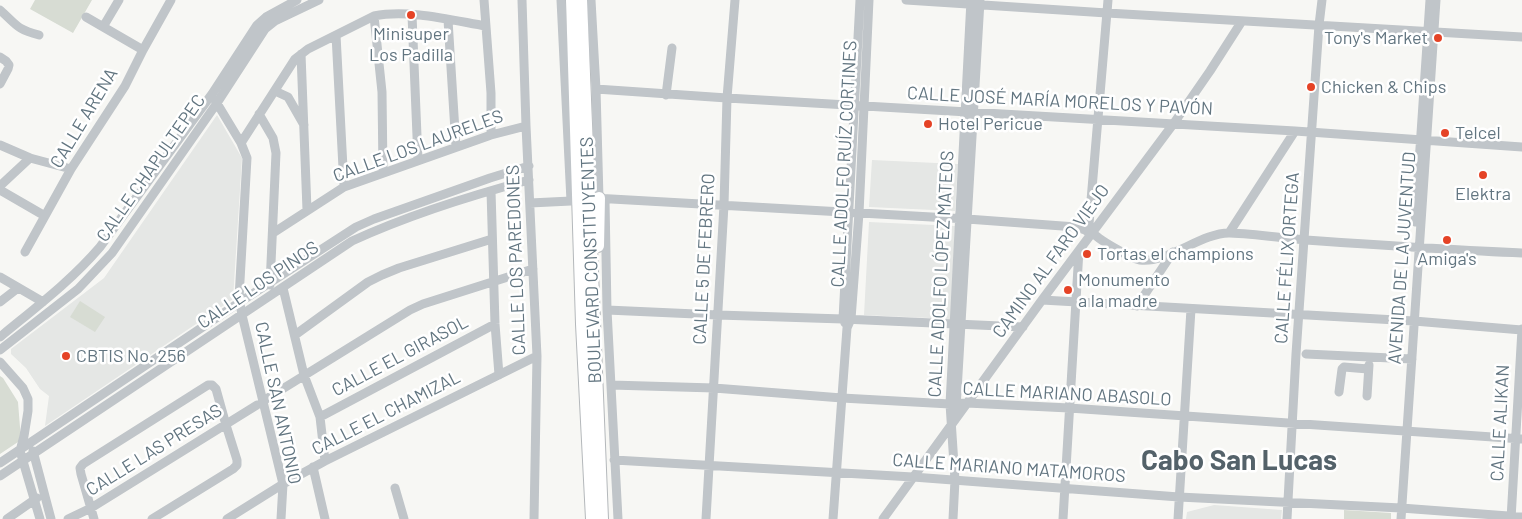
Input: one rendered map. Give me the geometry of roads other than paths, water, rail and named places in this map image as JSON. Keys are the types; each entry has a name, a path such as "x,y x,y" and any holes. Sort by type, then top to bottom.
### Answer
{"highway":[{"path":"570,0 580,103 588,324"},
{"name":"BOULEVARD CONSTITUYENTES","path":"581,0 580,103 597,198 588,324 599,518"},
{"path":"571,202 588,324"}],"street":[{"path":"104,27 119,0"},
{"name":"CALLE ARENA","path":"25,252 71,170 125,86 170,0"},
{"name":"CALLE CHAPULTEPEC","path":"0,337 83,266 100,247 212,94 257,25 264,18 290,2 297,0"},
{"name":"CALLE CHAPULTEPEC","path":"0,350 78,289 112,253 217,103 269,24 319,0"},
{"path":"484,0 491,135"},
{"name":"CALLE LOS PAREDONES","path":"522,0 537,356 534,519"},
{"name":"BOULEVARD CONSTITUYENTES","path":"562,0 571,202"},
{"path":"562,10 570,0"},
{"path":"586,0 591,4"},
{"name":"CALLE 5 DE FEBRERO","path":"706,519 724,205 727,98 735,0"},
{"name":"CALLE ADOLFO RUÍZ CORTINES","path":"847,319 848,212 860,0"},
{"name":"CALLE ADOLFO RUÍZ CORTINES","path":"833,519 846,328 859,213 869,0"},
{"path":"906,0 976,2 1107,14 1522,37"},
{"path":"1091,233 1090,220 1108,0"},
{"name":"CALLE FÉLIX ORTEGA","path":"1287,519 1304,240 1322,0"},
{"name":"AVENIDA DE LA JUVENTUD","path":"1430,0 1431,33"},
{"name":"AVENIDA DE LA JUVENTUD","path":"1401,519 1399,508 1423,141 1431,33 1436,0"},
{"name":"CALLE ADOLFO LÓPEZ MATEOS","path":"953,519 955,480 953,404 976,2"},
{"name":"BOULEVARD CONSTITUYENTES","path":"591,4 596,89 597,198"},
{"path":"0,10 16,26 24,31 39,35"},
{"path":"240,143 295,60 301,54 374,16 384,14 412,15 486,26"},
{"path":"412,15 418,160"},
{"path":"374,16 382,92 384,172"},
{"path":"86,17 143,50"},
{"path":"448,20 456,147"},
{"name":"CAMINO AL FARO VIEJO","path":"883,519 1091,233 1174,123 1210,72 1242,21"},
{"path":"336,35 344,187"},
{"path":"666,95 672,48"},
{"path":"301,54 307,210"},
{"path":"0,57 9,65 0,84"},
{"name":"CALLE JOSÉ MARÍA MORELOS Y PAVÓN","path":"596,89 666,95 1174,123 1522,147"},
{"path":"275,91 288,97 305,127"},
{"name":"CALLE SAN ANTONIO","path":"212,94 247,158 239,287 240,302 260,403 283,484 281,519"},
{"path":"259,114 273,138 276,153 271,296"},
{"name":"CALLE LOS LAURELES","path":"272,233 344,187 491,135 526,126"},
{"path":"1229,233 1295,131"},
{"path":"0,145 30,158 71,170"},
{"path":"0,186 30,158"},
{"name":"CALLE LOS PINOS","path":"0,463 270,282 356,227 463,187 528,166"},
{"name":"CALLE LOS PINOS","path":"0,476 352,241 387,226 490,190 529,180"},
{"path":"0,190 45,216"},
{"path":"490,190 495,324 499,375"},
{"path":"618,519 605,250 597,198 1076,227 1091,233 1119,251 1139,260 1151,259 1174,252 1208,237 1229,233 1304,240 1522,254"},
{"path":"530,203 571,202"},
{"path":"294,335 368,282 382,275 492,239"},
{"path":"1063,519 1079,250"},
{"path":"1137,306 1174,252"},
{"name":"CALLE LAS PRESAS","path":"68,519 91,508 410,310 423,304 533,269"},
{"path":"0,277 43,302"},
{"path":"0,302 18,288"},
{"path":"283,288 304,375 320,417 325,461"},
{"path":"1042,300 1522,329"},
{"path":"1178,519 1191,308"},
{"path":"607,310 1023,327"},
{"name":"CALLE EL GIRASOL","path":"320,417 495,324"},
{"name":"CALLE ALIKAN","path":"1511,518 1518,439 1522,329"},
{"path":"1306,354 1409,359"},
{"name":"CALLE EL CHAMIZAL","path":"226,519 325,461 537,356"},
{"path":"1367,396 1369,357"},
{"path":"0,362 23,388 28,399 28,411 20,451 40,519"},
{"path":"1339,392 1342,368 1368,368"},
{"name":"CALLE MARIANO ABASOLO","path":"611,384 714,388 953,404 1069,408 1518,439"},
{"path":"94,519 80,468 83,464 208,385 212,385 216,389 237,465 152,519"},
{"path":"24,436 31,443 51,519"},
{"name":"CALLE MARIANO MATAMOROS","path":"614,460 836,472 1179,497 1399,508 1511,518 1522,517"},
{"path":"313,468 325,519"},
{"path":"395,488 404,519"},
{"path":"7,519 44,494"},
{"name":"AVENIDA DE LA JUVENTUD","path":"1395,519 1399,508"}],"place":[{"name":"Minisuper Los Padilla","path":"411,15"},
{"name":"Tony's Market","path":"1438,38"},
{"name":"Chicken & Chips","path":"1311,87"},
{"name":"Hotel Pericue","path":"928,124"},
{"name":"Telcel","path":"1445,133"},
{"name":"Elektra","path":"1483,175"},
{"name":"Amiga's","path":"1447,240"},
{"name":"Tortas el champions","path":"1087,254"},
{"name":"Monumento a la madre","path":"1068,290"},
{"name":"CBTIS No. 256","path":"66,356"}],"district":[{"name":"Cabo San Lucas","path":"1239,461"}]}
